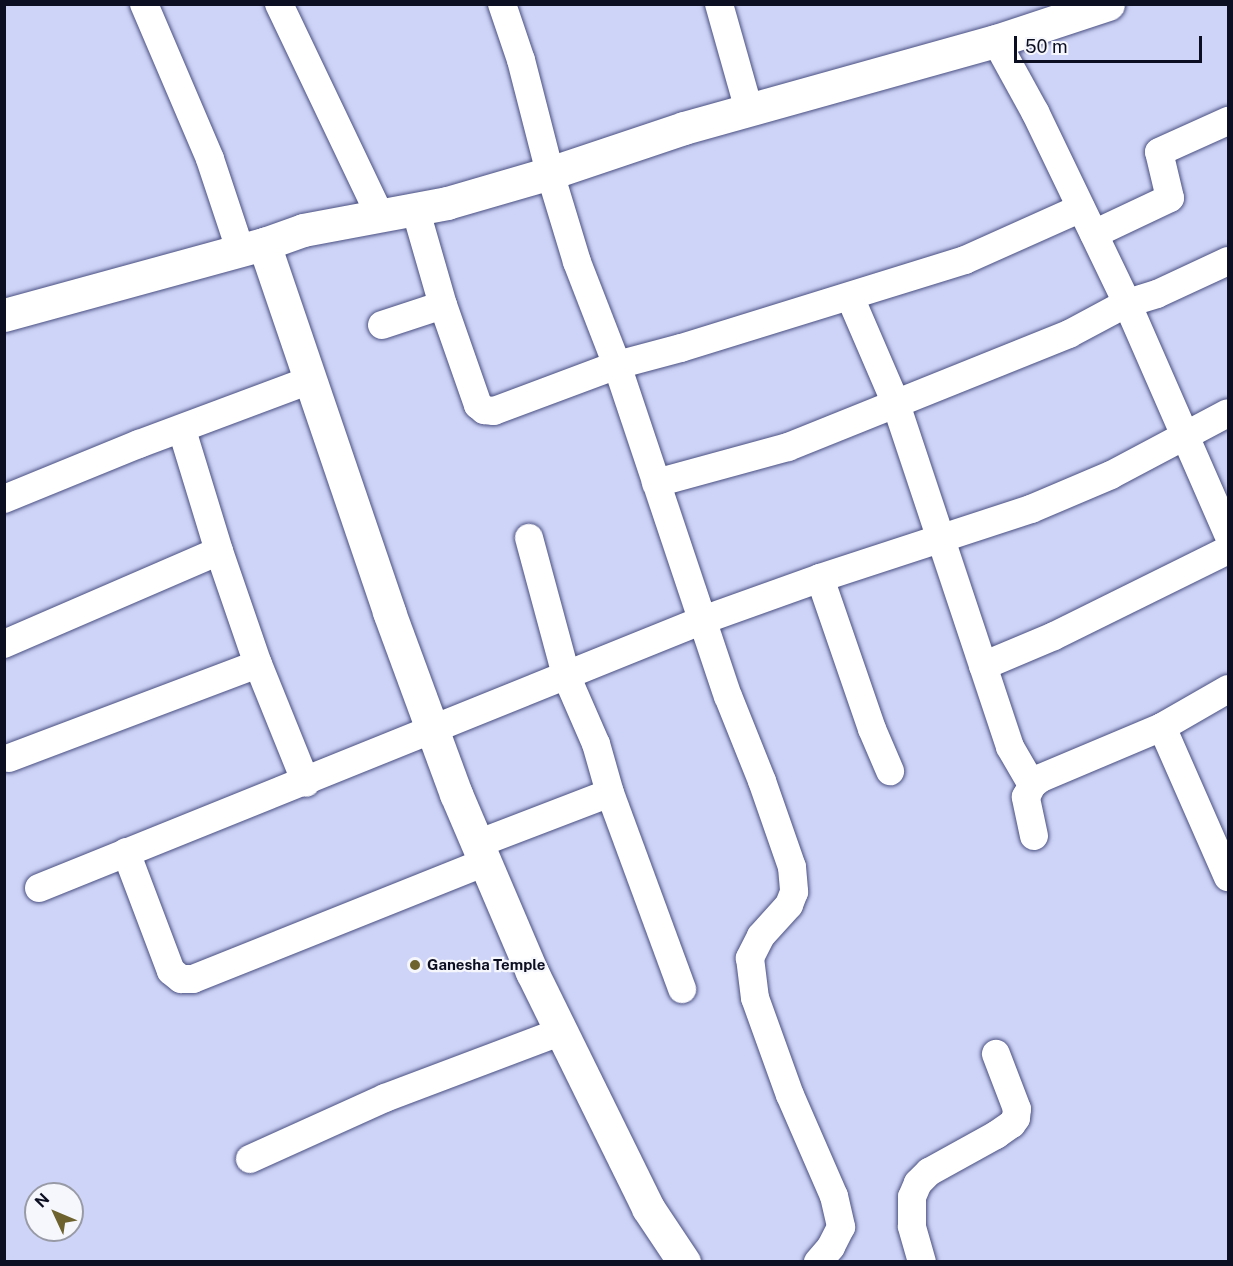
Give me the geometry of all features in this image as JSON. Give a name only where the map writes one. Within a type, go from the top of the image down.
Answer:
[{"type":"street","points":[[144,4],[210,159],[310,380],[433,732],[532,972],[648,1208],[684,1262]]},
{"type":"street","points":[[279,4],[379,214]]},
{"type":"street","points":[[502,4],[520,60],[549,173],[577,262],[617,365],[728,696],[762,781],[792,867],[794,892],[789,905],[761,936],[750,958],[755,998],[790,1095],[836,1206],[841,1227],[831,1247],[818,1262]]},
{"type":"street","points":[[719,4],[749,110]]},
{"type":"street","points":[[4,315],[252,248],[303,230],[447,203],[549,173],[616,149],[996,41],[1108,4]]},
{"type":"street","points":[[996,41],[1035,111],[1127,303],[1228,534]]},
{"type":"street","points":[[1094,234],[1170,198],[1159,152],[1228,121]]},
{"type":"street","points":[[415,208],[443,305],[478,405],[484,410],[494,411],[617,365],[850,297],[965,260],[1081,208]]},
{"type":"street","points":[[656,483],[788,447],[1069,334],[1127,303],[1157,294],[1228,261]]},
{"type":"street","points":[[850,297],[896,404],[1010,747],[1032,785]]},
{"type":"street","points":[[382,325],[443,305]]},
{"type":"street","points":[[4,499],[310,380]]},
{"type":"street","points":[[39,888],[306,783],[566,675],[704,621],[820,578],[1031,509],[1111,475],[1228,413]]},
{"type":"street","points":[[182,430],[219,551],[258,664],[306,783]]},
{"type":"street","points":[[529,538],[566,675],[596,744],[610,793],[681,988]]},
{"type":"street","points":[[983,666],[1054,636],[1228,550]]},
{"type":"street","points":[[4,644],[219,551]]},
{"type":"street","points":[[820,578],[872,729],[890,771]]},
{"type":"street","points":[[9,758],[258,664]]},
{"type":"street","points":[[1034,836],[1026,797],[1032,785],[1041,778],[1162,727],[1228,689]]},
{"type":"street","points":[[1162,727],[1228,877]]},
{"type":"street","points":[[126,852],[171,971],[181,979],[193,979],[481,853],[610,793]]},
{"type":"street","points":[[250,1159],[385,1098],[562,1031]]},
{"type":"street","points":[[922,1262],[912,1226],[912,1197],[918,1184],[929,1172],[996,1135],[1012,1124],[1016,1118],[1017,1109],[996,1054]]},
{"type":"place","name":"Ganesha Temple","points":[[415,965]]}]
